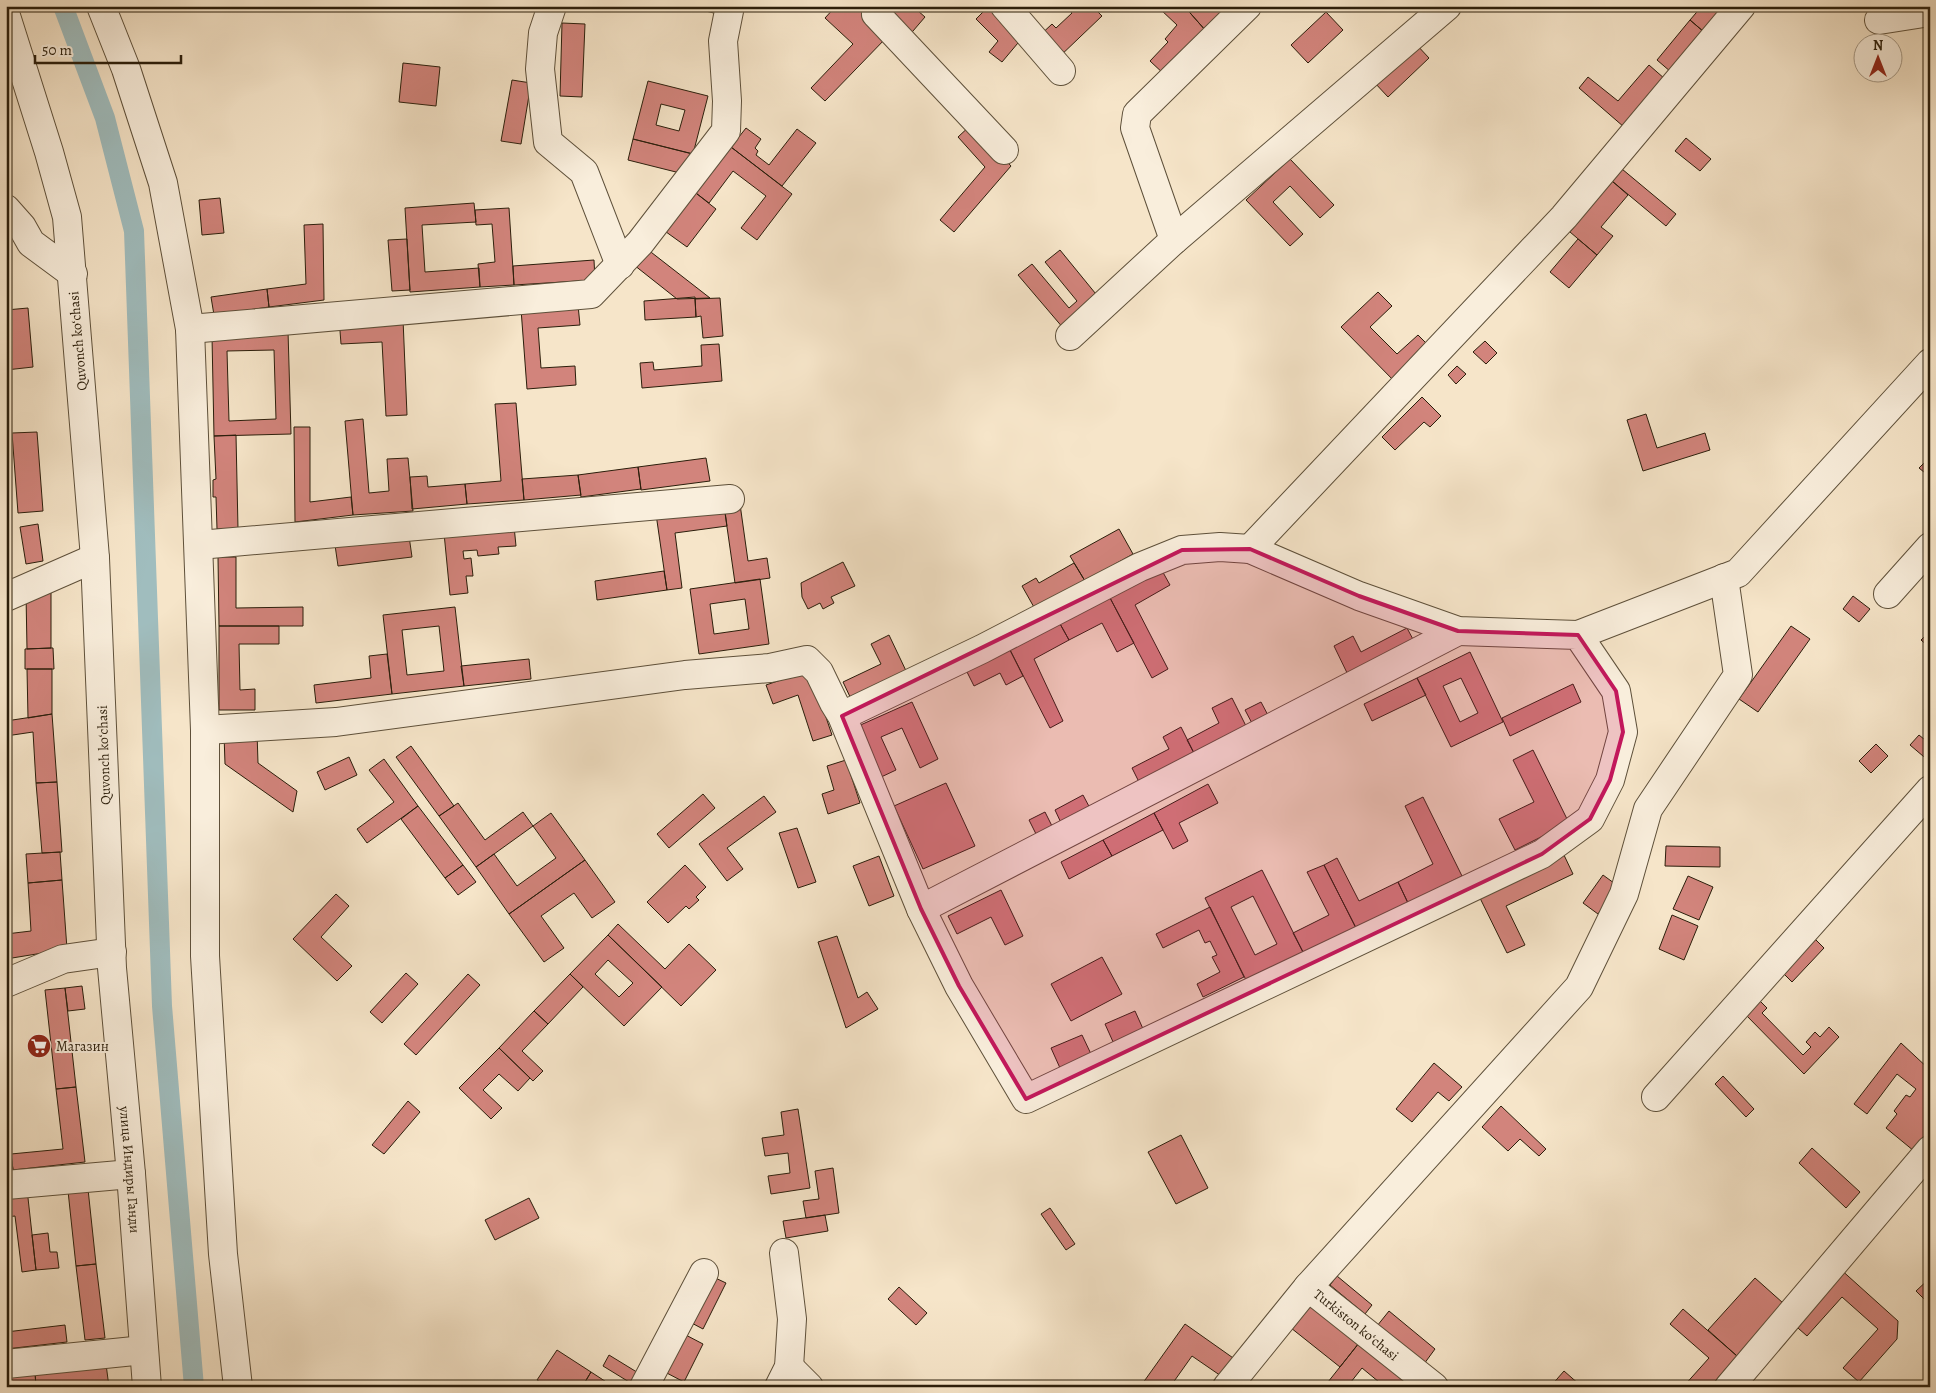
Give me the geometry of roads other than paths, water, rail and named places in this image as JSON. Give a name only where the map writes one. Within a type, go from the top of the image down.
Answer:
[{"type":"street","points":[[101,6],[126,70],[163,183],[190,329],[205,730],[205,956],[223,1254],[238,1387]]},
{"type":"street","points":[[552,6],[543,33],[540,70],[548,142],[584,172],[620,265]]},
{"type":"street","points":[[190,329],[591,294],[640,243],[726,131],[727,101],[723,40],[730,6]]},
{"type":"street","points":[[878,6],[876,14],[1004,150]]},
{"type":"street","points":[[1005,6],[1061,71]]},
{"type":"street","points":[[1174,240],[1134,128],[1137,114],[1247,6]]},
{"type":"street","points":[[1070,336],[1174,240],[1447,6]]},
{"type":"street","points":[[1250,549],[1564,217],[1741,6]]},
{"type":"street","points":[[1879,20],[1930,12]]},
{"type":"street","name":"Quvonch koʻchasi","points":[[6,16],[49,152],[67,217],[95,558],[112,952]]},
{"type":"street","name":"Quvonch koʻchasi","points":[[6,209],[22,227],[31,243],[72,274]]},
{"type":"street","points":[[842,716],[973,653],[1140,567],[1182,550],[1220,547],[1250,549],[1359,596],[1458,631],[1578,635],[1738,573],[1930,362]]},
{"type":"street","points":[[199,545],[730,499]]},
{"type":"street","points":[[1888,594],[1930,547]]},
{"type":"street","points":[[6,596],[95,558]]},
{"type":"street","points":[[1308,1287],[1579,987],[1624,894],[1648,809],[1738,675],[1724,578]]},
{"type":"street","points":[[921,909],[1458,631]]},
{"type":"street","points":[[205,730],[336,722],[686,675],[770,668],[807,660],[819,672],[842,716],[921,909],[959,986],[1026,1099],[1542,854],[1590,818],[1610,780],[1623,732],[1616,691],[1578,635]]},
{"type":"street","points":[[1656,1097],[1930,790]]},
{"type":"street","points":[[6,983],[64,959],[112,952]]},
{"type":"street","name":"улица Индиры Ганди","points":[[112,952],[147,1387]]},
{"type":"street","points":[[1729,1387],[1930,1150]]},
{"type":"street","points":[[6,1185],[131,1174]]},
{"type":"street","points":[[784,1252],[792,1319],[784,1377],[809,1387]]},
{"type":"street","points":[[644,1387],[704,1273]]},
{"type":"street","name":"Turkiston koʻchasi","points":[[1227,1387],[1308,1287],[1434,1387]]},
{"type":"street","points":[[6,1364],[144,1350]]},
{"type":"waterway","points":[[63,6],[105,118],[134,231],[162,1006],[194,1387]]},
{"type":"place","name":"Магазин","points":[[39,1046]]}]
